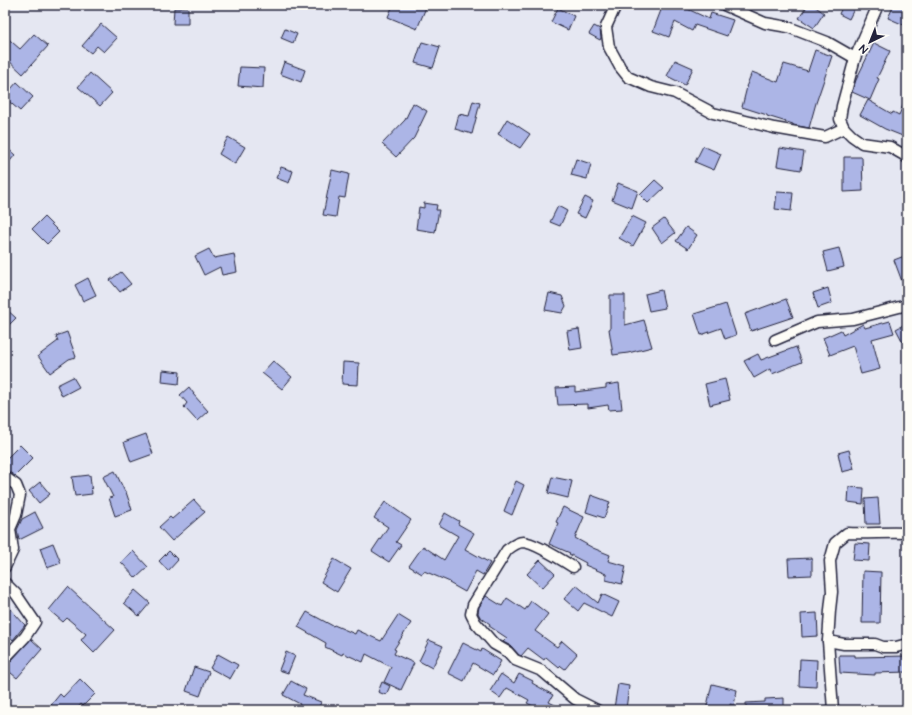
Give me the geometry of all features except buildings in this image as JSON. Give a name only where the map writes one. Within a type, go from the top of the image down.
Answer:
[{"type":"street","points":[[616,5],[606,27],[609,47],[620,67],[628,77],[651,87],[675,93],[713,113],[774,128],[825,137],[844,128]]},
{"type":"street","points":[[724,5],[766,23],[788,28],[827,42],[854,58]]},
{"type":"street","points":[[878,5],[854,58],[840,119],[844,128],[862,143],[890,147],[907,158]]},
{"type":"street","points":[[775,340],[817,322],[853,319],[907,306]]},
{"type":"street","points":[[5,477],[16,485],[20,495],[16,515],[10,529],[13,550],[5,567]]},
{"type":"street","points":[[833,710],[828,641],[832,592],[830,561],[834,543],[847,533],[907,533]]},
{"type":"street","points":[[573,567],[534,545],[522,542],[514,545],[507,550],[473,605],[471,614],[475,622],[494,644],[508,652],[515,660],[542,671],[575,699],[597,710]]},
{"type":"street","points":[[5,583],[16,594],[35,622],[25,637],[5,658]]},
{"type":"street","points":[[828,641],[844,644],[875,644],[883,647],[896,647],[907,644]]}]
